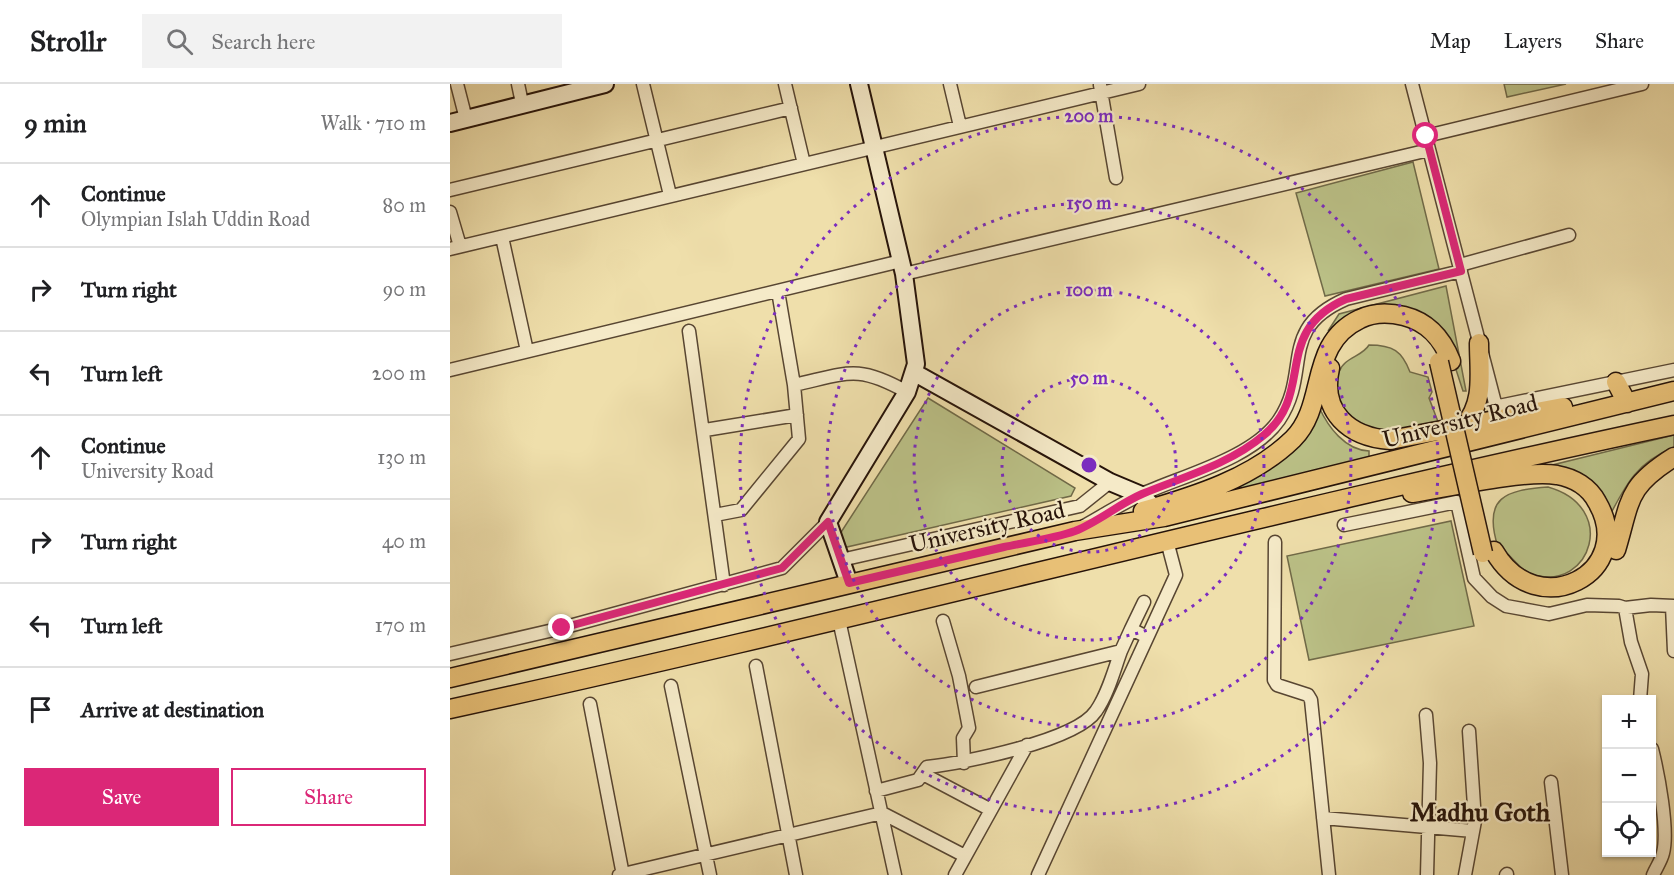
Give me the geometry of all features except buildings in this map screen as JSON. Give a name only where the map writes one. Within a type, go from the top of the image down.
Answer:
[{"type":"main road","points":[[1153,507],[1227,482],[1263,464],[1290,442],[1296,436],[1313,403],[1329,347],[1351,323],[1381,313],[1409,317],[1437,335],[1489,552],[1489,566],[1503,582],[1518,592],[1550,599],[1583,591],[1605,573],[1613,558],[1625,512],[1641,480],[1674,457]]},
{"type":"main road","points":[[1445,361],[1424,339],[1404,325],[1386,323],[1366,327],[1352,332],[1336,350],[1328,379],[1329,395],[1343,422],[1355,433],[1369,439],[1390,440],[1569,406],[1603,409]]},
{"type":"main road","points":[[1464,426],[1474,415],[1479,401],[1479,344]]},
{"type":"main road","points":[[1616,381],[1627,403]]},
{"type":"main road","name":"University Road","points":[[450,678],[1075,531],[1153,507],[1603,409],[1674,391]]},
{"type":"main road","name":"University Road","points":[[450,709],[839,620],[1338,499],[1674,425]]},
{"type":"main road","points":[[1338,499],[1385,498],[1529,476],[1557,475],[1581,483],[1594,496],[1603,512],[1607,542],[1595,567],[1576,582],[1551,588],[1530,584],[1510,573],[1489,552]]},
{"type":"street","points":[[457,84],[458,121],[522,103],[605,84]]},
{"type":"street","points":[[518,84],[522,103]]},
{"type":"street","points":[[643,84],[670,195]]},
{"type":"street","points":[[784,84],[804,164]]},
{"type":"street","points":[[450,654],[724,585],[782,568],[828,522],[907,392],[915,373],[916,353],[902,267],[859,84]]},
{"type":"street","points":[[950,84],[960,126]]},
{"type":"street","points":[[450,212],[455,247],[874,148],[1101,88],[1139,84]]},
{"type":"street","points":[[1412,84],[1495,404],[1500,406],[1674,370]]},
{"type":"street","points":[[1426,136],[1639,84]]},
{"type":"street","points":[[1101,88],[1116,178]]},
{"type":"street","points":[[450,190],[791,108]]},
{"type":"street","points":[[450,370],[778,291],[902,267],[1430,150]]},
{"type":"street","points":[[915,373],[1153,507],[1193,475],[1251,445],[1279,420],[1288,403],[1295,380],[1298,347],[1305,331],[1314,318],[1329,306],[1346,299],[1461,268],[1569,235]]},
{"type":"street","points":[[502,237],[527,351]]},
{"type":"street","points":[[715,515],[741,510],[799,438],[794,385],[778,291]]},
{"type":"street","points":[[689,331],[705,430],[724,585]]},
{"type":"street","points":[[794,385],[856,371],[880,377],[907,392]]},
{"type":"street","points":[[705,430],[797,415]]},
{"type":"street","points":[[841,560],[1080,506],[1110,482]]},
{"type":"street","points":[[1344,525],[1456,502],[1474,578],[1492,597],[1506,606],[1549,614],[1587,605],[1625,608],[1673,606],[1674,651]]},
{"type":"street","points":[[828,522],[849,583]]},
{"type":"street","points":[[1038,875],[1176,575],[1167,541]]},
{"type":"street","points":[[1275,542],[1274,680],[1277,685],[1308,694],[1311,700],[1329,875]]},
{"type":"street","points":[[876,791],[918,780],[927,767],[964,763],[1028,745],[1079,726],[1096,711],[1143,602]]},
{"type":"street","points":[[1625,608],[1631,642],[1642,674],[1640,695]]},
{"type":"street","points":[[839,620],[895,875]]},
{"type":"street","points":[[943,621],[969,728],[963,738],[964,763]]},
{"type":"street","points":[[1131,629],[1147,637]]},
{"type":"street","points":[[976,687],[1121,651]]},
{"type":"street","points":[[756,666],[796,875]]},
{"type":"street","points":[[671,686],[710,875]]},
{"type":"street","points":[[590,705],[622,875],[882,813],[965,856]]},
{"type":"street","points":[[1426,715],[1430,763],[1427,875]]},
{"type":"street","points":[[1465,875],[1475,821],[1469,731]]},
{"type":"street","points":[[955,875],[1028,745]]},
{"type":"street","points":[[1653,875],[1663,852],[1664,831],[1656,765]]},
{"type":"street","points":[[922,774],[991,810]]},
{"type":"street","points":[[1551,782],[1562,875]]},
{"type":"street","points":[[1323,818],[1473,831]]},
{"type":"green space","points":[[1504,84],[1566,84],[1507,97]]},
{"type":"green space","points":[[1413,162],[1439,269],[1325,296],[1296,193]]},
{"type":"green space","points":[[1446,286],[1466,391],[1463,391],[1446,339],[1368,309],[1339,321],[1328,331],[1339,314]]},
{"type":"green space","points":[[1369,345],[1390,348],[1400,354],[1410,372],[1428,377],[1432,392],[1429,398],[1440,427],[1408,433],[1385,433],[1360,425],[1342,409],[1337,398],[1336,386],[1341,367]]},
{"type":"green space","points":[[928,398],[1075,488],[1071,496],[838,549],[836,540]]},
{"type":"green space","points":[[1319,407],[1338,436],[1352,447],[1369,451],[1369,459],[1219,497],[1221,491],[1255,478],[1268,470],[1290,449]]},
{"type":"green space","points":[[1674,435],[1674,447],[1651,460],[1634,475],[1609,517],[1591,491],[1532,470]]},
{"type":"green space","points":[[1548,487],[1570,497],[1584,511],[1590,528],[1589,545],[1582,559],[1570,571],[1554,577],[1528,573],[1498,547],[1493,517],[1501,499],[1510,494]]},
{"type":"green space","points":[[1451,521],[1474,626],[1309,660],[1287,556]]},
{"type":"district","name":"Madhu Goth","points":[[1480,812]]},
{"type":"route","points":[[562,628],[782,568],[828,522],[849,583],[1075,531],[1141,495],[1193,475],[1251,445],[1279,420],[1288,403],[1295,380],[1298,347],[1314,318],[1329,306],[1346,299],[1461,271],[1426,136]]}]
